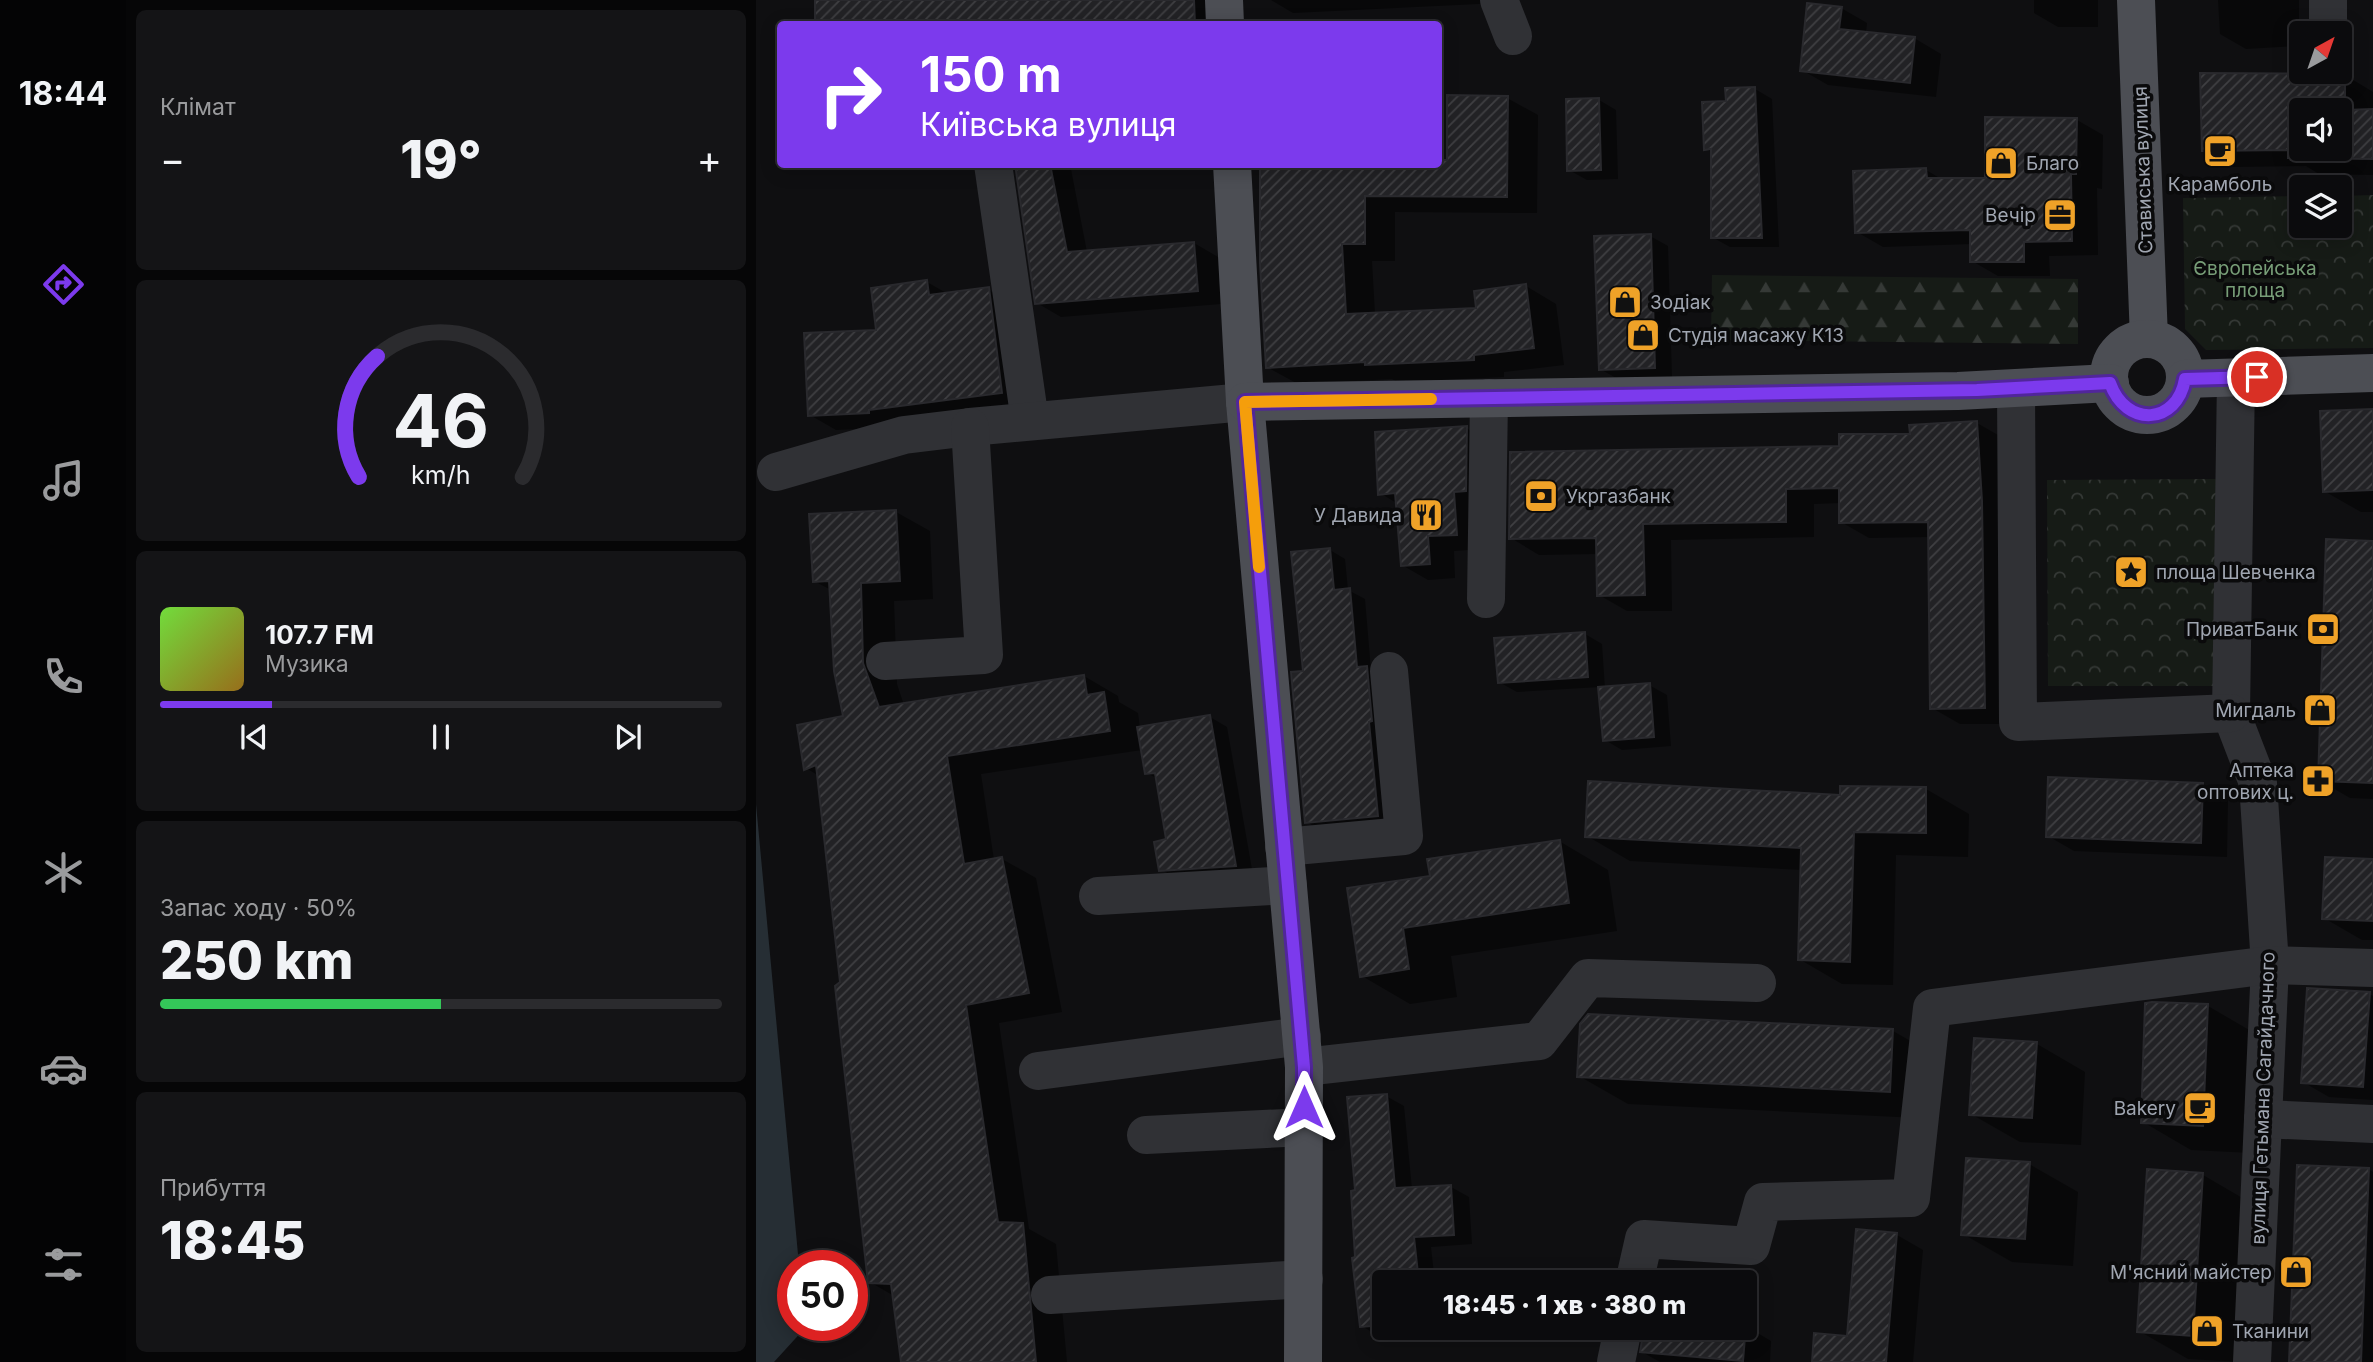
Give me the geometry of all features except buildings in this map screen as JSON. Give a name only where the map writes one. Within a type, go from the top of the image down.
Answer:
[{"type":"main road","points":[[1224,0],[1225,21]]},
{"type":"main road","name":"Стависька вулиця","points":[[2136,0],[2149,340]]},
{"type":"main road","points":[[1232,168],[1245,402],[1303,1051],[1303,1362]]},
{"type":"main road","points":[[2149,340],[2168,346],[2178,355],[2185,379],[2177,401],[2162,413],[2141,415],[2120,404],[2110,383],[2110,372],[2113,360],[2121,349],[2134,342],[2149,340]]},
{"type":"main road","points":[[2185,379],[2373,373]]},
{"type":"main road","points":[[1245,402],[2016,389],[2110,383]]},
{"type":"street","points":[[1499,0],[1513,36]]},
{"type":"street","points":[[2328,0],[2328,21]]},
{"type":"street","points":[[994,168],[1030,421]]},
{"type":"street","name":"вулиця Гетьмана Сагайдачного","points":[[2236,377],[2231,713],[2258,783],[2270,965],[2252,1362]]},
{"type":"street","points":[[2016,389],[2018,722],[2231,713]]},
{"type":"street","points":[[1486,599],[1489,398]]},
{"type":"street","points":[[776,472],[904,435],[1245,402]]},
{"type":"street","points":[[885,661],[984,655],[970,427]]},
{"type":"street","points":[[1284,847],[1404,836],[1389,671]]},
{"type":"street","points":[[1097,896],[1288,885]]},
{"type":"street","points":[[1637,1270],[1644,1239],[1751,1246],[1763,1202],[1911,1198],[1932,1007],[2270,965],[2373,968]]},
{"type":"street","points":[[1038,1071],[1303,1051],[1539,1041],[1588,978],[1757,983]]},
{"type":"street","points":[[2263,1119],[2373,1124]]},
{"type":"street","points":[[1146,1135],[1304,1127]]},
{"type":"street","points":[[1050,1295],[1304,1279]]},
{"type":"street","points":[[1616,1362],[1621,1340]]},
{"type":"green space","name":"Європейська площа","points":[[2373,195],[2373,348],[2206,350],[2185,329],[2183,198],[2289,196],[2289,238],[2352,238],[2352,196]]},
{"type":"green space","points":[[1712,275],[2078,279],[2078,344],[1711,340]]},
{"type":"green space","name":"площа Шевченка","points":[[2216,479],[2217,686],[2048,686],[2047,480]]},
{"type":"shaded area","points":[[756,804],[798,1250],[777,1250],[777,1341],[793,1341],[774,1362],[756,1362]]},
{"type":"slow traffic","points":[[1259,567],[1245,402],[1431,399]]},
{"type":"place","name":"Карамболь","points":[[2220,151]]},
{"type":"place","name":"Благо","points":[[2001,163]]},
{"type":"place","name":"Вечір","points":[[2060,215]]},
{"type":"place","name":"Зодіак","points":[[1625,302]]},
{"type":"place","name":"Студія масажу К13","points":[[1643,335]]},
{"type":"place","name":"Укргазбанк","points":[[1541,496]]},
{"type":"place","name":"У Давида","points":[[1426,515]]},
{"type":"place","name":"площа Шевченка","points":[[2131,572]]},
{"type":"place","name":"ПриватБанк","points":[[2323,629]]},
{"type":"place","name":"Мигдаль","points":[[2320,710]]},
{"type":"place","name":"Аптека оптових ц.","points":[[2318,781]]},
{"type":"place","name":"Bakery","points":[[2200,1108]]},
{"type":"place","name":"М'ясний майстер","points":[[2296,1272]]},
{"type":"place","name":"Тканини","points":[[2207,1331]]},
{"type":"route","points":[[1304,1107],[1304,1067],[1245,402],[1977,390],[2110,383],[2120,404],[2131,412],[2154,415],[2162,413],[2177,401],[2185,379],[2257,377]]}]
